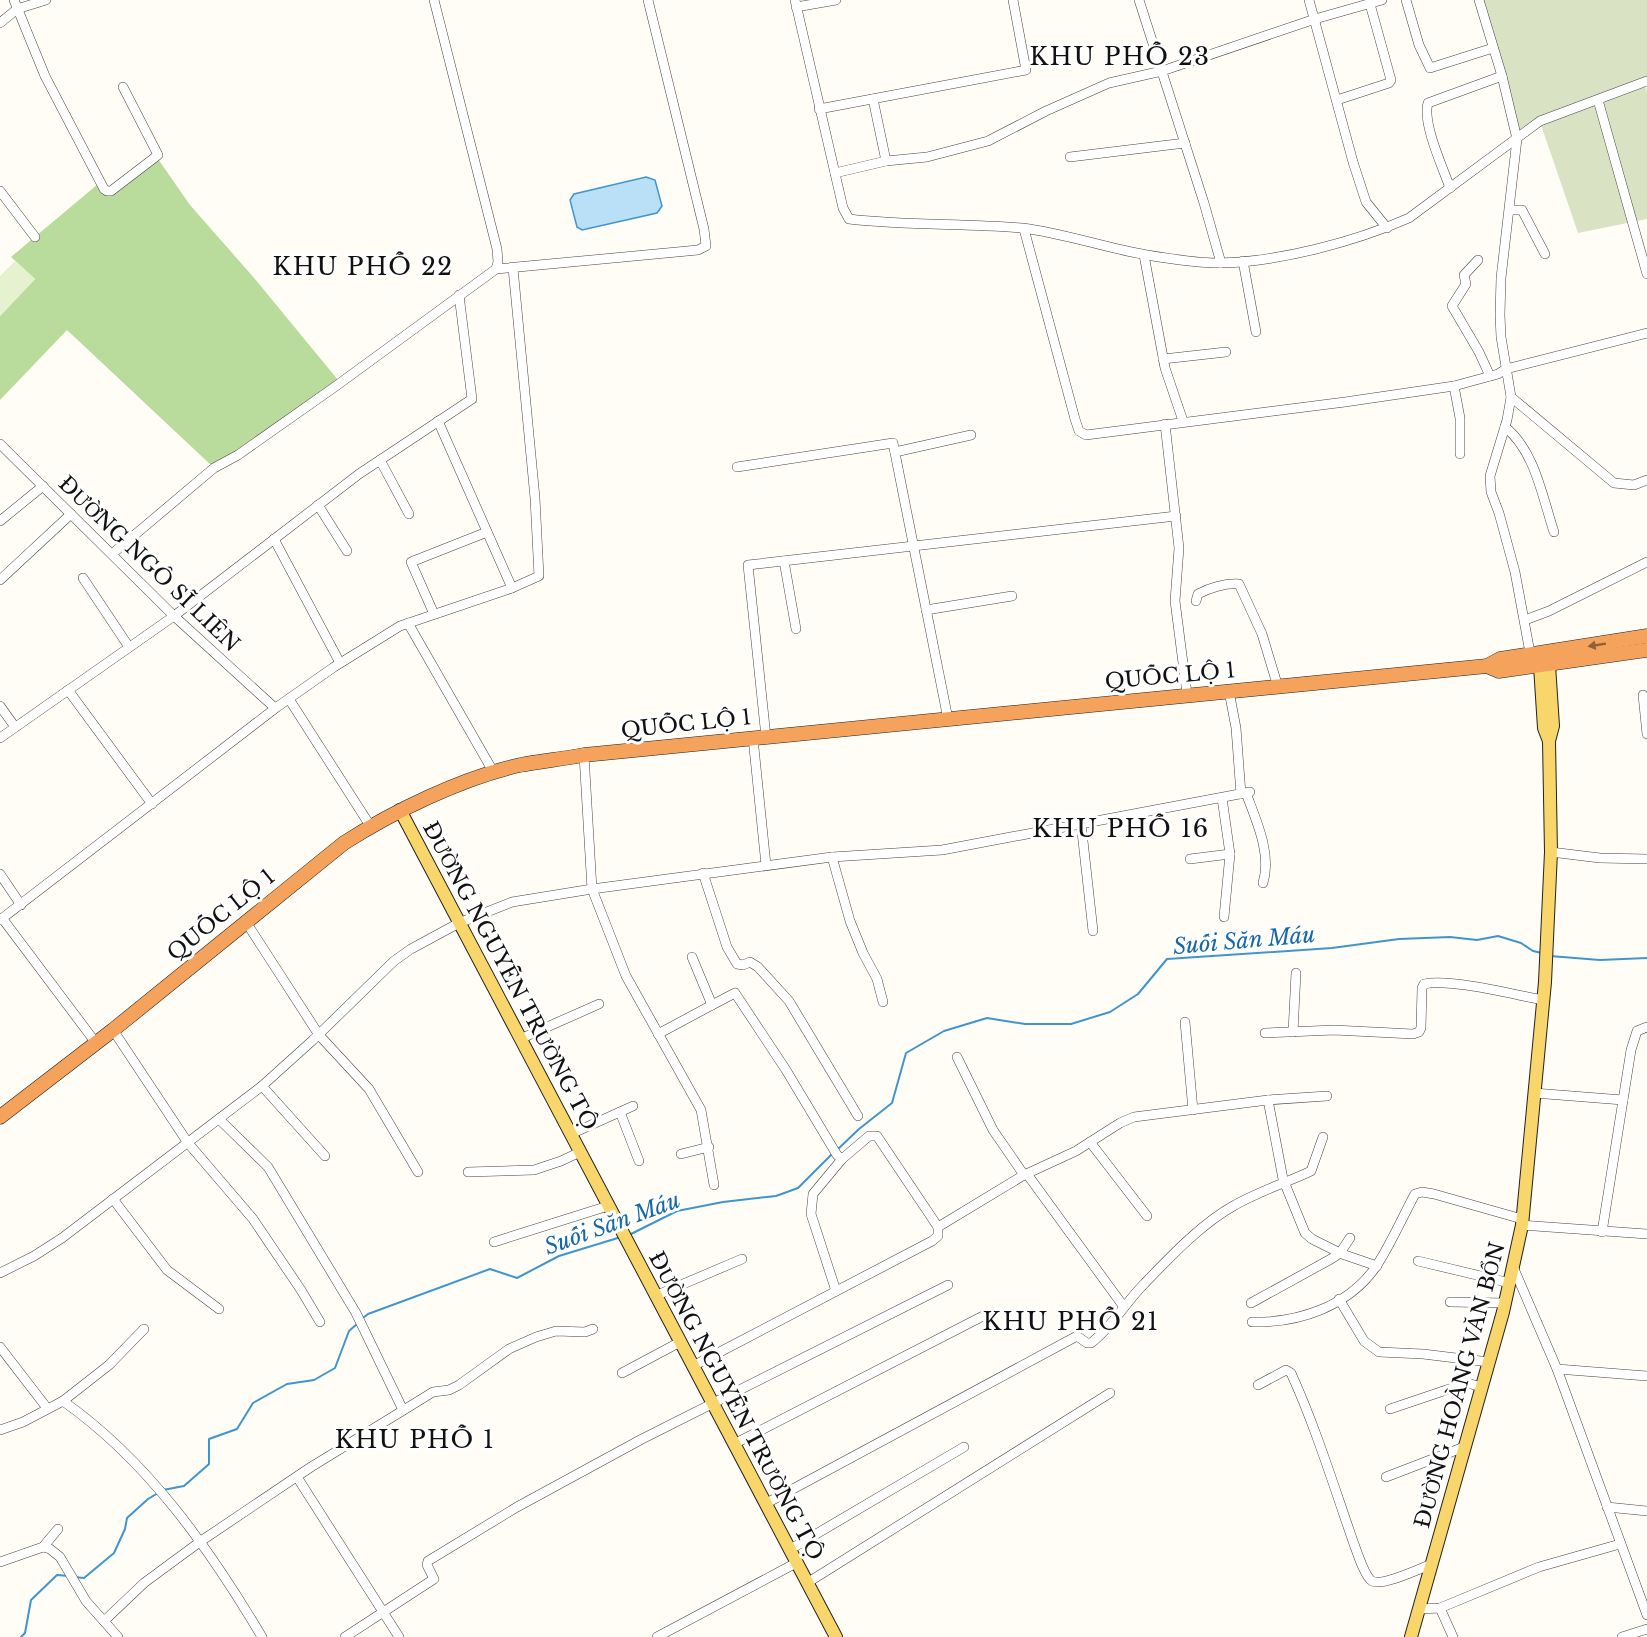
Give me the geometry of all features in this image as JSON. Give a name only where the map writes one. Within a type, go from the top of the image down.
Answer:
[{"type":"highway","name":"QUỐC LỘ 1","points":[[1540,660],[1647,636]]},
{"type":"highway","name":"QUỐC LỘ 1","points":[[0,1117],[113,1030],[344,843],[400,810],[519,765],[584,755],[1487,666],[1500,659],[1540,660],[1647,651]]},
{"type":"main road","name":"ĐƯỜNG HOÀNG VĂN BỔN","points":[[1411,1637],[1505,1303],[1514,1269],[1522,1222],[1544,1000],[1551,852],[1549,741],[1553,726],[1540,660]]},
{"type":"main road","name":"ĐƯỜNG NGUYỄN TRƯỜNG TỘ","points":[[400,810],[836,1637]]},
{"type":"street","points":[[0,23],[16,4],[46,0]]},
{"type":"street","points":[[434,0],[497,249],[496,269]]},
{"type":"street","points":[[112,554],[214,468],[238,455],[336,386],[496,269],[698,250],[706,246],[704,229],[648,0]]},
{"type":"street","points":[[836,0],[796,4],[843,208],[849,219],[1024,229],[1144,255],[1190,262],[1221,263],[1262,259],[1354,239],[1387,228],[1409,218],[1540,121],[1647,81]]},
{"type":"street","points":[[819,109],[1026,70],[1013,0]]},
{"type":"street","points":[[1139,0],[1221,263]]},
{"type":"street","points":[[1309,0],[1366,202],[1387,228]]},
{"type":"street","points":[[835,173],[886,161],[927,157],[988,141],[1046,111],[1109,83],[1162,71],[1315,19],[1382,0]]},
{"type":"street","points":[[1406,0],[1419,45],[1430,68],[1493,48]]},
{"type":"street","points":[[1479,0],[1502,76],[1517,139],[1501,278],[1500,315],[1511,397],[1505,427],[1490,476],[1491,492],[1515,572],[1525,620],[1540,660]]},
{"type":"street","points":[[16,4],[45,76],[107,191],[111,191],[157,154],[123,87]]},
{"type":"street","points":[[1336,100],[1389,83],[1391,80],[1370,4]]},
{"type":"street","points":[[1450,188],[1426,113],[1428,103],[1502,76]]},
{"type":"street","points":[[873,99],[886,161]]},
{"type":"street","points":[[1598,100],[1631,224],[1647,274]]},
{"type":"street","points":[[1070,157],[1185,143]]},
{"type":"street","points":[[0,191],[35,237]]},
{"type":"street","points":[[1510,210],[1519,209],[1526,215],[1545,254]]},
{"type":"street","points":[[1024,229],[1079,431],[1086,435],[1454,386],[1506,369],[1647,333]]},
{"type":"street","points":[[1144,255],[1163,359],[1183,421]]},
{"type":"street","points":[[1478,260],[1464,274],[1466,285],[1452,306],[1490,376]]},
{"type":"street","points":[[1243,261],[1256,332]]},
{"type":"street","points":[[96,1043],[1,919],[275,708],[340,663],[400,626],[512,588],[539,576],[532,463],[513,268]]},
{"type":"street","points":[[0,738],[174,616],[380,460],[472,399],[459,295]]},
{"type":"street","points":[[1163,359],[1226,352]]},
{"type":"street","points":[[1454,386],[1460,418],[1460,454]]},
{"type":"street","points":[[1511,397],[1614,483],[1634,485],[1647,480]]},
{"type":"street","points":[[438,421],[512,588]]},
{"type":"street","points":[[1165,424],[1179,548],[1175,601],[1187,694]]},
{"type":"street","points":[[1505,427],[1517,436],[1525,449],[1554,532]]},
{"type":"street","points":[[895,453],[971,435]]},
{"type":"street","points":[[737,467],[892,442],[948,719]]},
{"type":"street","name":"ĐƯỜNG NGÔ SĨ LIÊN","points":[[0,444],[174,616],[275,708]]},
{"type":"street","points":[[380,460],[409,513]]},
{"type":"street","points":[[0,521],[43,486]]},
{"type":"street","points":[[318,505],[346,551]]},
{"type":"street","points":[[0,580],[71,514]]},
{"type":"street","points":[[766,865],[748,565],[1176,516]]},
{"type":"street","points":[[435,614],[411,562],[487,532]]},
{"type":"street","points":[[274,539],[340,663]]},
{"type":"street","points":[[784,561],[796,629]]},
{"type":"street","points":[[1525,620],[1549,611],[1647,562]]},
{"type":"street","points":[[83,578],[129,647]]},
{"type":"street","points":[[1196,601],[1198,594],[1207,590],[1227,584],[1239,584],[1262,634],[1278,687]]},
{"type":"street","points":[[926,610],[1012,596]]},
{"type":"street","points":[[408,623],[494,773]]},
{"type":"street","points":[[68,690],[152,804]]},
{"type":"street","points":[[1229,692],[1246,793],[1266,858],[1263,883]]},
{"type":"street","points":[[1643,695],[1647,734]]},
{"type":"street","points":[[288,699],[371,827]]},
{"type":"street","points":[[0,706],[15,728]]},
{"type":"street","points":[[584,755],[592,889],[626,976],[701,1110],[714,1185]]},
{"type":"street","points":[[0,1273],[34,1256],[262,1086],[319,1035],[394,961],[459,923],[512,902],[703,873],[832,857],[942,850],[1246,793]]},
{"type":"street","points":[[1222,798],[1230,854],[1224,917]]},
{"type":"street","points":[[1081,823],[1093,931]]},
{"type":"street","points":[[1551,852],[1600,858],[1647,859]]},
{"type":"street","points":[[1190,859],[1230,854]]},
{"type":"street","points":[[832,857],[850,921],[877,980],[883,1002]]},
{"type":"street","points":[[703,873],[727,947],[737,964],[750,962],[758,967],[789,1001],[858,1116]]},
{"type":"street","points":[[0,874],[21,905]]},
{"type":"street","points":[[246,922],[319,1035],[369,1089],[418,1172]]},
{"type":"street","points":[[692,957],[712,1005]]},
{"type":"street","points":[[1293,1032],[1296,973]]},
{"type":"street","points":[[1264,1033],[1334,1030],[1413,1034],[1419,1032],[1421,1028],[1422,988],[1424,984],[1429,983],[1458,985],[1544,1000]]},
{"type":"street","points":[[658,1034],[735,993],[786,1070],[837,1154]]},
{"type":"street","points":[[520,1039],[599,1004]]},
{"type":"street","points":[[1185,1022],[1192,1110]]},
{"type":"street","points":[[1602,1232],[1633,1041],[1636,1031],[1647,1028]]},
{"type":"street","points":[[113,1030],[188,1143],[253,1219],[320,1322]]},
{"type":"street","points":[[957,1057],[993,1130],[1124,1307]]},
{"type":"street","points":[[262,1086],[325,1156]]},
{"type":"street","points":[[1534,1093],[1623,1100]]},
{"type":"street","points":[[939,1227],[1025,1174],[1076,1151],[1120,1123],[1134,1117],[1268,1100],[1327,1096]]},
{"type":"street","points":[[1268,1100],[1284,1182],[1305,1233],[1340,1253],[1377,1266]]},
{"type":"street","points":[[571,1134],[633,1106]]},
{"type":"street","points":[[620,1112],[639,1161]]},
{"type":"street","points":[[219,1119],[268,1167],[364,1327],[403,1410]]},
{"type":"street","points":[[693,1366],[932,1241],[938,1236],[939,1227],[877,1136],[868,1136],[837,1154],[813,1194],[811,1214],[836,1291]]},
{"type":"street","points":[[765,1504],[1077,1336],[1087,1342],[1092,1342],[1141,1286],[1181,1247],[1209,1224],[1233,1206],[1311,1171],[1323,1137]]},
{"type":"street","points":[[1090,1142],[1148,1216]]},
{"type":"street","points":[[681,1154],[709,1147]]},
{"type":"street","points":[[468,1172],[534,1170],[580,1152]]},
{"type":"street","points":[[1251,1322],[1288,1321],[1316,1313],[1352,1292],[1377,1266],[1415,1194],[1422,1192],[1522,1222],[1602,1232],[1647,1234]]},
{"type":"street","points":[[113,1199],[167,1270],[219,1309]]},
{"type":"street","points":[[494,1242],[608,1206]]},
{"type":"street","points":[[1251,1303],[1340,1253],[1350,1238]]},
{"type":"street","points":[[655,1296],[742,1259]]},
{"type":"street","points":[[1418,1261],[1510,1283]]},
{"type":"street","points":[[1514,1269],[1557,1369],[1647,1615]]},
{"type":"street","points":[[345,1637],[434,1579],[428,1561],[517,1507],[712,1403],[948,1285]]},
{"type":"street","points":[[1339,1299],[1364,1341],[1378,1352],[1423,1354],[1489,1362]]},
{"type":"street","points":[[1450,1302],[1505,1303]]},
{"type":"street","points":[[734,1444],[985,1314]]},
{"type":"street","points":[[0,1430],[23,1422],[63,1401],[109,1365],[144,1329]]},
{"type":"street","points":[[104,1637],[107,1624],[144,1583],[201,1541],[403,1410],[433,1392],[449,1390],[459,1385],[491,1360],[523,1342],[556,1331],[585,1332],[593,1329]]},
{"type":"street","points":[[622,1373],[680,1342]]},
{"type":"street","points":[[0,1347],[47,1408]]},
{"type":"street","points":[[1557,1369],[1647,1376]]},
{"type":"street","points":[[1258,1385],[1285,1370],[1291,1373],[1322,1451],[1356,1550],[1369,1579],[1376,1582],[1386,1581],[1432,1564]]},
{"type":"street","points":[[1390,1409],[1467,1383],[1482,1387]]},
{"type":"street","points":[[807,1583],[1110,1393]]},
{"type":"street","points":[[63,1401],[120,1447],[164,1497],[201,1541],[262,1637]]},
{"type":"street","points":[[789,1550],[964,1447]]},
{"type":"street","points":[[1386,1477],[1464,1447]]},
{"type":"street","points":[[297,1477],[399,1637]]},
{"type":"street","points":[[1607,1507],[1647,1511]]},
{"type":"street","points":[[0,1562],[43,1546],[58,1529]]},
{"type":"street","points":[[1420,1609],[1440,1608],[1539,1567],[1620,1544]]},
{"type":"street","points":[[43,1546],[60,1557],[86,1601],[118,1637]]},
{"type":"street","points":[[657,1637],[796,1563]]},
{"type":"street","points":[[1440,1608],[1453,1637]]},
{"type":"street","points":[[1622,1637],[1647,1629]]},
{"type":"green space","points":[[1482,0],[1647,0],[1647,78],[1643,80],[1647,92],[1647,219],[1578,233],[1539,119],[1519,133]]},
{"type":"green space","points":[[158,159],[190,205],[255,279],[338,380],[236,452],[212,466],[67,330],[0,400],[0,316],[35,279],[11,257],[98,184],[106,194]]},
{"type":"green space","points":[[15,261],[35,279],[0,316],[0,276]]},
{"type":"water","points":[[646,177],[655,180],[662,206],[657,213],[582,230],[577,227],[570,200],[574,194]]},
{"type":"waterway","name":"Suối Săn Máu","points":[[837,1150],[892,1103],[906,1053],[944,1031],[987,1018],[1025,1024],[1071,1024],[1110,1012],[1138,994],[1167,959],[1332,948],[1399,939],[1450,937],[1477,940],[1498,936],[1542,953]]},
{"type":"waterway","name":"Suối Săn Máu","points":[[1550,956],[1600,960],[1647,958]]},
{"type":"waterway","name":"Suối Săn Máu","points":[[629,1235],[677,1211],[723,1202],[776,1196],[798,1188],[832,1154]]},
{"type":"waterway","name":"Suối Săn Máu","points":[[363,1318],[368,1314],[490,1269],[517,1278],[559,1256],[621,1237]]},
{"type":"waterway","name":"Suối Săn Máu","points":[[163,1490],[184,1486],[209,1464],[209,1439],[237,1429],[253,1403],[287,1384],[314,1380],[335,1368],[349,1331],[357,1324]]},
{"type":"waterway","name":"Suối Săn Máu","points":[[74,1577],[84,1578],[114,1553],[125,1529],[127,1518],[158,1493]]},
{"type":"waterway","name":"Suối Săn Máu","points":[[21,1637],[25,1633],[31,1600],[57,1575],[69,1576]]},
{"type":"district","name":"KHU PHỐ 23","points":[[1120,57]]},
{"type":"district","name":"KHU PHỐ 22","points":[[363,267]]},
{"type":"district","name":"KHU PHỐ 16","points":[[1121,829]]},
{"type":"district","name":"KHU PHỐ 21","points":[[1071,1322]]},
{"type":"district","name":"KHU PHỐ 1","points":[[415,1440]]}]
